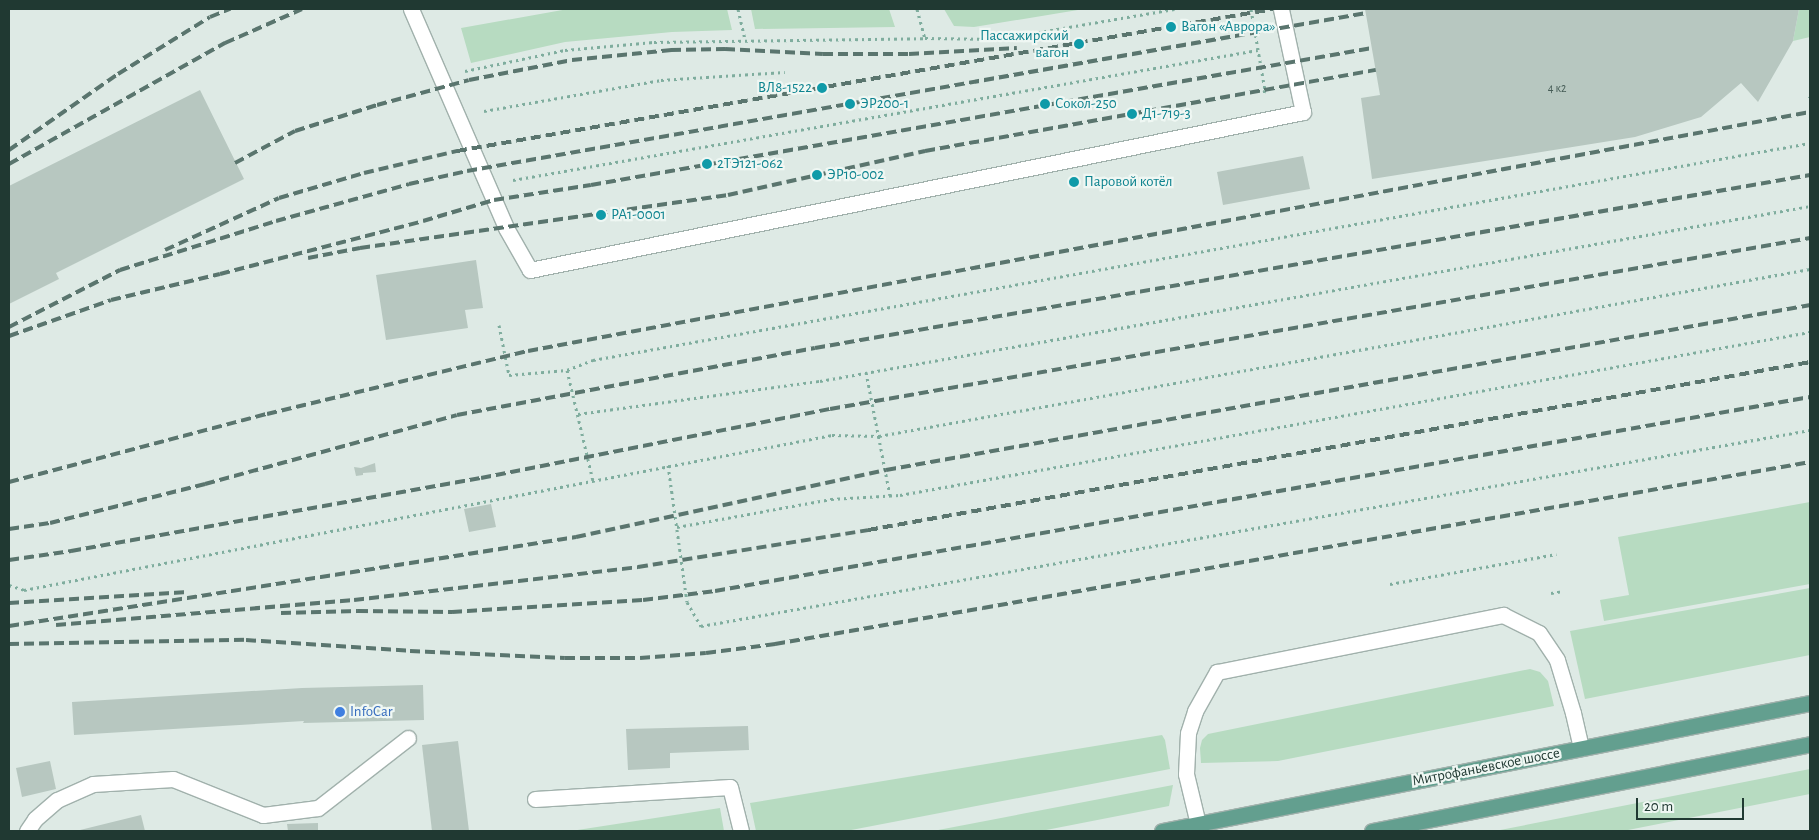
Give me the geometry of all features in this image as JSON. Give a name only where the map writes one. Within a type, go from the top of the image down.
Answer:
[{"type":"main road","name":"Митрофаньевское шоссе","points":[[1162,831],[1810,703]]},
{"type":"main road","points":[[1372,831],[1810,744]]},
{"type":"lane","points":[[411,9],[506,228],[530,270],[1303,112],[1281,9]]},
{"type":"lane","points":[[1198,824],[1186,774],[1188,733],[1195,711],[1217,672],[1503,615],[1539,633],[1557,660],[1581,748]]},
{"type":"lane","points":[[27,831],[35,818],[58,800],[93,784],[173,779],[263,815],[318,808],[408,738]]},
{"type":"lane","points":[[535,799],[730,787],[741,831]]},
{"type":"path","points":[[738,9],[745,39]]},
{"type":"path","points":[[917,9],[925,38]]},
{"type":"path","points":[[460,72],[565,50],[654,42],[745,39],[999,39],[1174,9]]},
{"type":"path","points":[[1251,9],[1265,90],[1260,100]]},
{"type":"path","points":[[514,188],[510,180],[1258,50]]},
{"type":"path","points":[[478,112],[661,80],[785,72]]},
{"type":"path","points":[[499,326],[509,375],[567,370],[593,360],[613,356],[1810,143]]},
{"type":"path","points":[[578,414],[820,381],[1810,206]]},
{"type":"path","points":[[9,579],[9,585],[24,590],[832,435],[879,436],[1810,269]]},
{"type":"path","points":[[677,527],[831,499],[890,496],[1810,332]]},
{"type":"path","points":[[567,370],[593,480]]},
{"type":"path","points":[[866,372],[890,496]]},
{"type":"path","points":[[668,465],[687,602],[701,626],[1810,430]]},
{"type":"path","points":[[1390,584],[1556,554]]},
{"type":"path","points":[[1551,594],[1563,591]]},
{"type":"green space","points":[[568,9],[727,9],[732,30],[672,32],[565,42],[471,63],[461,28]]},
{"type":"green space","points":[[751,9],[889,9],[895,27],[755,29]]},
{"type":"green space","points":[[944,9],[1084,9],[974,27],[954,26]]},
{"type":"green space","points":[[1799,9],[1810,9],[1810,37],[1793,41]]},
{"type":"green space","points":[[1810,502],[1810,584],[1604,621],[1600,600],[1629,595],[1618,537]]},
{"type":"green space","points":[[1810,588],[1810,655],[1585,699],[1570,631]]},
{"type":"green space","points":[[1530,669],[1540,672],[1548,681],[1554,706],[1278,761],[1201,763],[1200,748],[1202,740],[1208,734]]},
{"type":"green space","points":[[1162,735],[1165,740],[1170,769],[846,831],[756,831],[750,803]]},
{"type":"green space","points":[[1810,769],[1810,794],[1623,831],[1495,831]]},
{"type":"green space","points":[[1173,785],[1169,806],[1041,831],[933,831]]},
{"type":"green space","points":[[720,808],[724,831],[571,831]]},
{"type":"building","points":[[1365,9],[1799,9],[1793,41],[1758,102],[1741,83],[1701,117],[1635,137],[1372,179],[1361,98],[1380,95]]},
{"type":"building","points":[[200,90],[244,179],[56,273],[59,279],[9,304],[9,186]]},
{"type":"building","points":[[1303,156],[1310,189],[1223,205],[1217,172]]},
{"type":"building","points":[[476,260],[483,308],[465,310],[468,328],[386,340],[376,275]]},
{"type":"building","points":[[375,463],[376,472],[363,473],[363,475],[356,476],[354,467],[361,468]]},
{"type":"building","points":[[491,504],[496,527],[469,532],[464,509]]},
{"type":"building","points":[[423,685],[424,720],[303,723],[304,721],[74,735],[72,702],[302,688]]},
{"type":"building","points":[[748,726],[749,750],[670,753],[670,768],[628,770],[626,729]]},
{"type":"building","points":[[458,741],[469,831],[432,831],[422,745]]},
{"type":"building","points":[[50,761],[56,789],[22,797],[16,768]]},
{"type":"building","points":[[141,815],[145,831],[76,831]]},
{"type":"building","points":[[318,823],[318,831],[288,831],[287,824]]},
{"type":"railway","points":[[9,150],[118,74],[210,17],[230,9]]},
{"type":"railway","points":[[9,164],[225,43],[302,9]]},
{"type":"railway","points":[[165,250],[279,198],[364,173],[457,151],[1273,9]]},
{"type":"railway","points":[[9,327],[120,270],[276,221],[409,184],[467,171],[1366,13]]},
{"type":"railway","points":[[235,163],[295,131],[377,105],[469,80],[572,60],[671,50],[725,49],[823,54],[909,54],[1017,48]]},
{"type":"railway","points":[[9,336],[111,300],[220,274],[423,221],[494,200],[591,185],[1372,48]]},
{"type":"railway","points":[[308,258],[360,248],[728,195],[925,151],[1376,70]]},
{"type":"railway","points":[[9,482],[267,414],[528,351],[1810,112]]},
{"type":"railway","points":[[9,529],[50,523],[205,484],[457,415],[815,348],[1810,175]]},
{"type":"railway","points":[[9,560],[71,551],[481,478],[830,409],[1810,238]]},
{"type":"railway","points":[[9,626],[576,537],[886,470],[1810,305]]},
{"type":"railway","points":[[56,625],[354,600],[638,567],[868,530],[1810,362]]},
{"type":"railway","points":[[281,613],[358,611],[452,612],[643,600],[715,591],[1810,397]]},
{"type":"railway","points":[[9,644],[246,640],[410,651],[565,658],[640,658],[706,653],[775,644],[1810,462]]},
{"type":"railway","points":[[9,603],[188,592]]},
{"type":"place","name":"Вагон «Аврора»","points":[[1171,27]]},
{"type":"place","name":"Пассажирский вагон","points":[[1079,44]]},
{"type":"place","name":"ВЛ8-1522","points":[[822,88]]},
{"type":"place","name":"ЭР200-1","points":[[850,104]]},
{"type":"place","name":"Сокол-250","points":[[1045,104]]},
{"type":"place","name":"Д1-719-3","points":[[1132,114]]},
{"type":"place","name":"2ТЭ121-062","points":[[707,164]]},
{"type":"place","name":"ЭР10-002","points":[[817,175]]},
{"type":"place","name":"Паровой котёл","points":[[1074,182]]},
{"type":"place","name":"РА1-0001","points":[[601,215]]},
{"type":"place","name":"InfoCar","points":[[340,712]]}]
